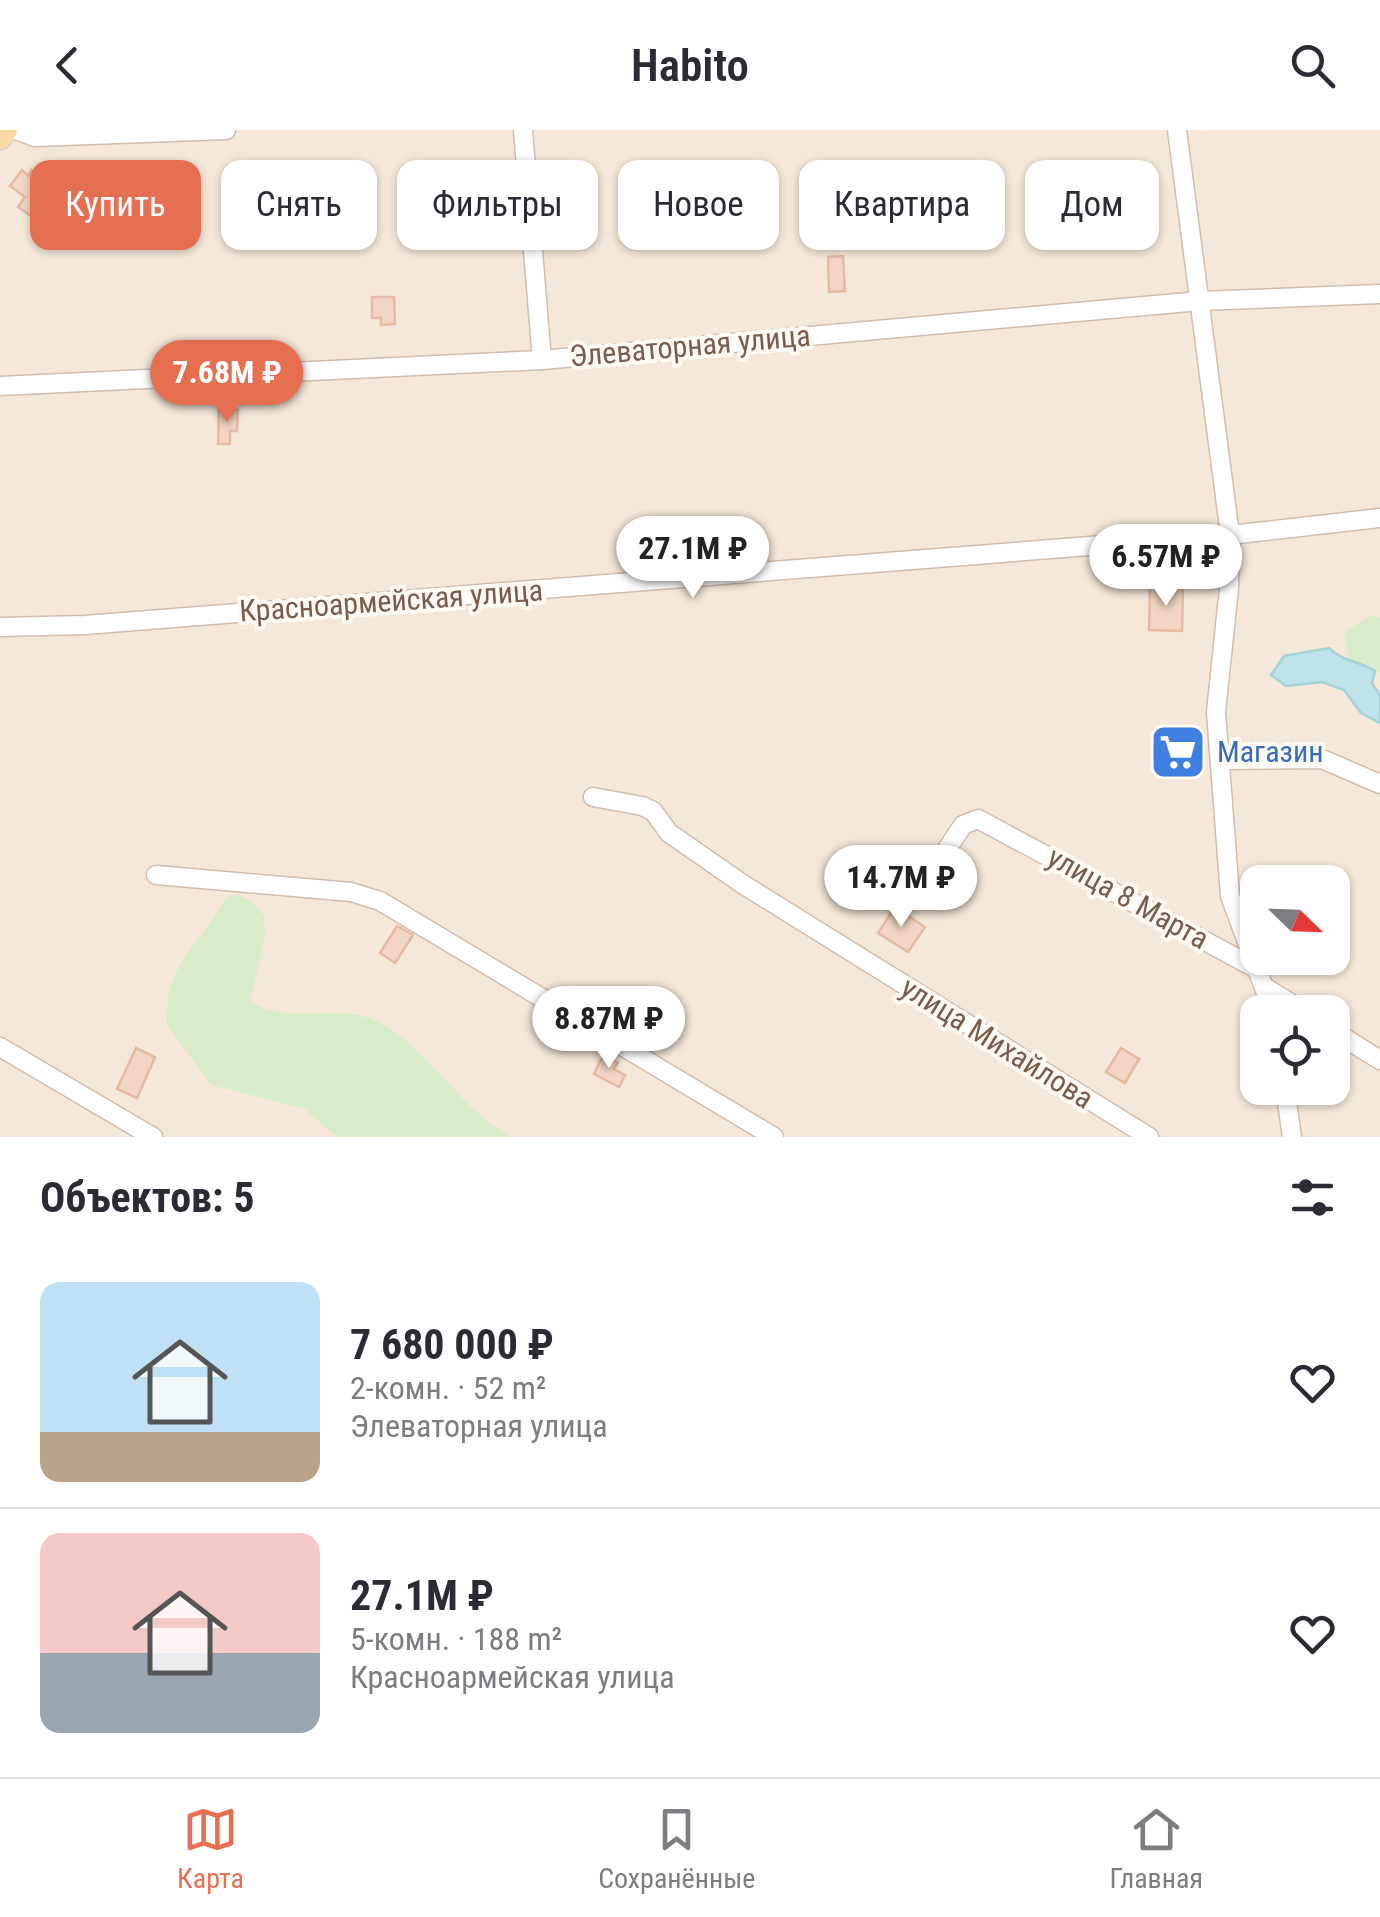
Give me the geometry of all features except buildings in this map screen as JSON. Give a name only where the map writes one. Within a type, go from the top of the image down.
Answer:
[{"type":"main road","points":[[0,138],[6,130]]},
{"type":"street","points":[[16,130],[35,137],[226,130]]},
{"type":"street","points":[[522,130],[542,360]]},
{"type":"street","points":[[1177,130],[1230,536],[1216,712],[1230,896],[1240,923]]},
{"type":"street","name":"Элеваторная улица","points":[[0,386],[542,360],[1200,300],[1380,294]]},
{"type":"street","name":"Красноармейская улица","points":[[0,627],[85,625],[1230,536],[1380,518]]},
{"type":"street","points":[[1220,760],[1322,760],[1380,784]]},
{"type":"street","name":"улица Михайлова","points":[[592,797],[653,811],[669,833],[744,885],[1149,1137]]},
{"type":"street","name":"улица 8 Марта","points":[[918,893],[963,825],[978,819],[1240,960]]},
{"type":"street","points":[[156,875],[352,892],[380,901],[774,1137]]},
{"type":"street","points":[[1260,975],[1268,995]]},
{"type":"street","points":[[1266,988],[1277,995]]},
{"type":"street","points":[[1350,1041],[1380,1060]]},
{"type":"street","points":[[0,1047],[153,1137]]},
{"type":"street","points":[[1287,1105],[1292,1137]]},
{"type":"shaded area","points":[[0,130],[1380,130],[1380,1137],[0,1137]]},
{"type":"green space","points":[[1371,616],[1380,617],[1380,673],[1349,660],[1344,632]]},
{"type":"green space","points":[[238,895],[264,915],[265,935],[250,1002],[280,1012],[346,1013],[378,1022],[414,1048],[477,1111],[512,1137],[337,1137],[305,1109],[211,1085],[167,1025],[168,997],[179,967],[226,897]]},
{"type":"water","points":[[1329,648],[1375,671],[1372,683],[1380,696],[1380,723],[1361,713],[1344,690],[1322,682],[1286,686],[1271,675],[1284,656]]},
{"type":"place","name":"Магазин","points":[[1178,752]]}]
